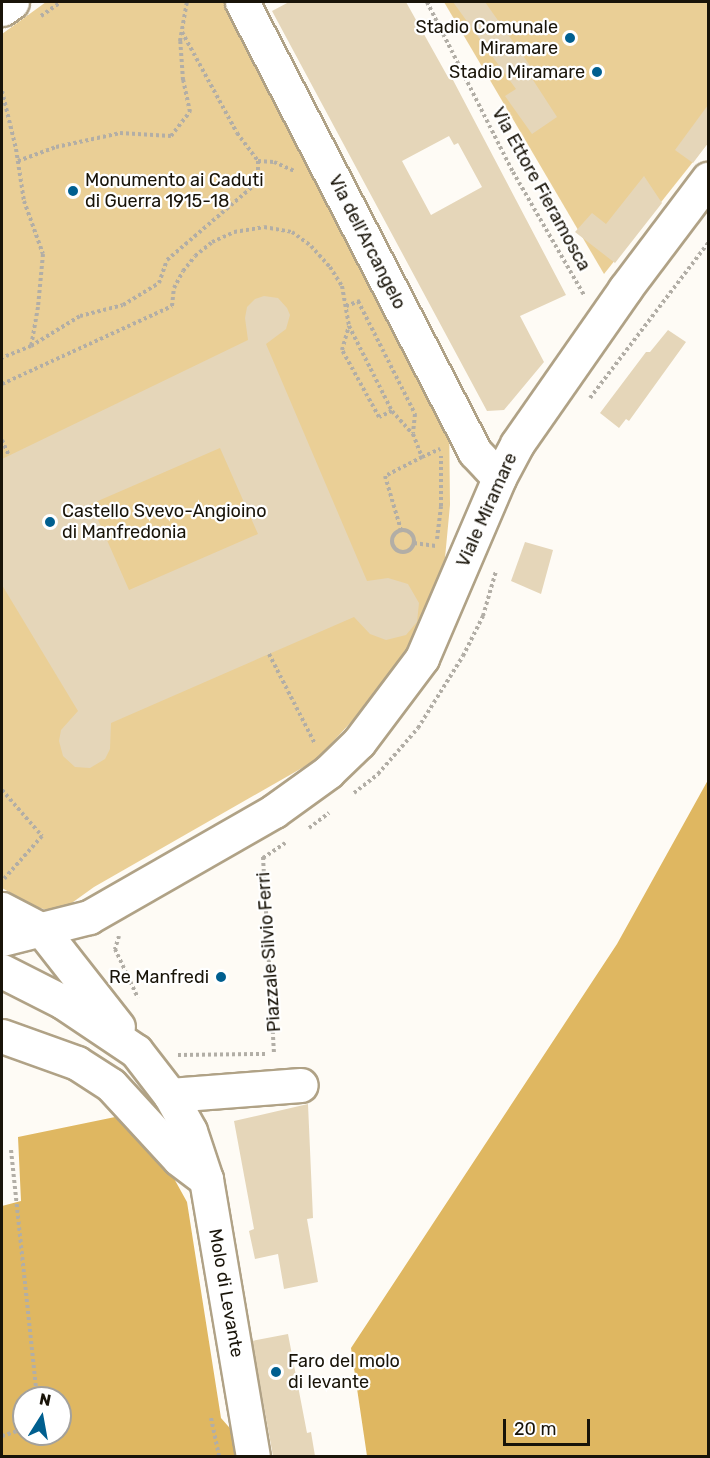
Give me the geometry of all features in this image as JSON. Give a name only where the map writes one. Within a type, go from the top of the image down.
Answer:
[{"type":"street","points":[[2,9],[12,2]]},
{"type":"street","name":"Via dell'Arcangelo","points":[[242,2],[475,453],[499,478]]},
{"type":"street","name":"Viale Miramare","points":[[254,822],[274,811],[328,772],[359,742],[422,658],[499,478],[517,444],[601,324],[708,179]]},
{"type":"street","points":[[2,939],[90,917],[254,822]]},
{"type":"street","points":[[5,887],[42,930],[170,1095],[301,1085]]},
{"type":"street","points":[[2,971],[63,1002],[136,1051]]},
{"type":"street","points":[[2,1036],[77,1063],[111,1084],[179,1159],[207,1179]]},
{"type":"street","name":"Molo di Levante","points":[[170,1095],[190,1131],[207,1179],[253,1456]]},
{"type":"path","points":[[18,161],[56,147],[120,133],[171,136],[190,112],[183,80],[182,32],[187,2]]},
{"type":"path","name":"Via Ettore Fieramosca","points":[[427,2],[513,172],[601,324]]},
{"type":"path","points":[[2,358],[31,346],[80,316],[123,304],[159,283],[166,260],[258,182],[258,161],[237,133],[182,32]]},
{"type":"path","points":[[2,91],[18,161],[24,201],[43,254],[38,307],[31,346]]},
{"type":"path","points":[[258,161],[274,162],[303,174]]},
{"type":"path","points":[[2,384],[172,306],[174,288],[183,271],[212,242],[234,232],[264,227],[292,232],[311,246],[330,267],[342,286],[349,326],[392,411],[413,434],[422,457]]},
{"type":"path","points":[[358,302],[415,414],[413,434]]},
{"type":"path","points":[[349,326],[342,350],[379,417],[392,411]]},
{"type":"path","points":[[2,440],[9,456]]},
{"type":"path","points":[[401,530],[385,476],[441,449]]},
{"type":"path","points":[[401,530],[409,531],[414,543],[406,552],[398,552],[393,547],[393,536],[401,530]]},
{"type":"path","points":[[414,543],[436,546],[435,557]]},
{"type":"path","points":[[269,654],[316,748],[324,740]]},
{"type":"path","points":[[2,790],[42,836],[5,887]]},
{"type":"path","name":"Piazzale Silvio Ferri","points":[[175,1055],[276,1054],[263,858],[254,822]]},
{"type":"path","points":[[123,898],[134,920],[121,933],[115,949],[139,1002]]},
{"type":"path","points":[[11,1150],[36,1386]]},
{"type":"path","points":[[212,1418],[219,1456]]},
{"type":"shaded area","points":[[46,2],[228,2],[449,411],[450,505],[445,558],[436,596],[416,639],[377,694],[316,760],[94,887],[62,910],[50,911],[34,906],[2,888],[2,34]]},
{"type":"shaded area","name":"Stadio Miramare","points":[[444,2],[708,2],[708,143],[604,274]]},
{"type":"shaded area","points":[[708,780],[708,1456],[367,1456],[351,1348],[617,944]]},
{"type":"shaded area","points":[[120,1116],[171,1173],[187,1202],[221,1418],[235,1434],[238,1456],[2,1456],[2,1206],[21,1201],[18,1137]]},
{"type":"building","points":[[289,2],[406,2],[449,79],[453,80],[566,295],[520,316],[544,362],[504,410],[487,411],[272,11]],"holes":[[[449,136],[454,145],[458,143],[482,187],[431,215],[402,161]]]},
{"type":"building","points":[[453,2],[485,2],[538,77],[533,80],[557,117],[532,134],[505,96],[516,89]]},
{"type":"building","points":[[708,105],[708,143],[693,163],[675,150]]},
{"type":"building","points":[[644,176],[662,203],[615,263],[575,232],[592,213],[606,224]]},
{"type":"building","name":"Castello Svevo-Angioino di Manfredonia","points":[[264,296],[278,298],[290,315],[286,329],[266,344],[367,581],[388,578],[408,584],[419,603],[417,622],[406,635],[386,640],[370,634],[354,617],[111,723],[110,749],[105,759],[90,768],[75,767],[63,756],[59,741],[61,730],[78,711],[2,585],[2,459],[248,340],[245,318],[247,307],[255,299]],"holes":[[[220,448],[258,534],[129,590],[91,504]]]},
{"type":"building","points":[[668,330],[686,342],[629,421],[626,419],[619,428],[600,413],[646,352],[650,352]]},
{"type":"building","points":[[525,542],[553,550],[541,594],[511,581]]},
{"type":"building","points":[[308,1104],[313,1218],[307,1219],[318,1282],[284,1289],[278,1254],[255,1259],[249,1231],[254,1229],[234,1121]]},
{"type":"building","points":[[288,1334],[307,1433],[311,1432],[315,1456],[273,1456],[252,1341]]},
{"type":"place","name":"Stadio Comunale Miramare","points":[[570,38]]},
{"type":"place","name":"Stadio Miramare","points":[[597,72]]},
{"type":"place","name":"Monumento ai Caduti di Guerra 1915-18","points":[[73,191]]},
{"type":"place","name":"Castello Svevo-Angioino di Manfredonia","points":[[50,522]]},
{"type":"place","name":"Re Manfredi","points":[[221,977]]},
{"type":"place","name":"Faro del molo di levante","points":[[276,1372]]}]
